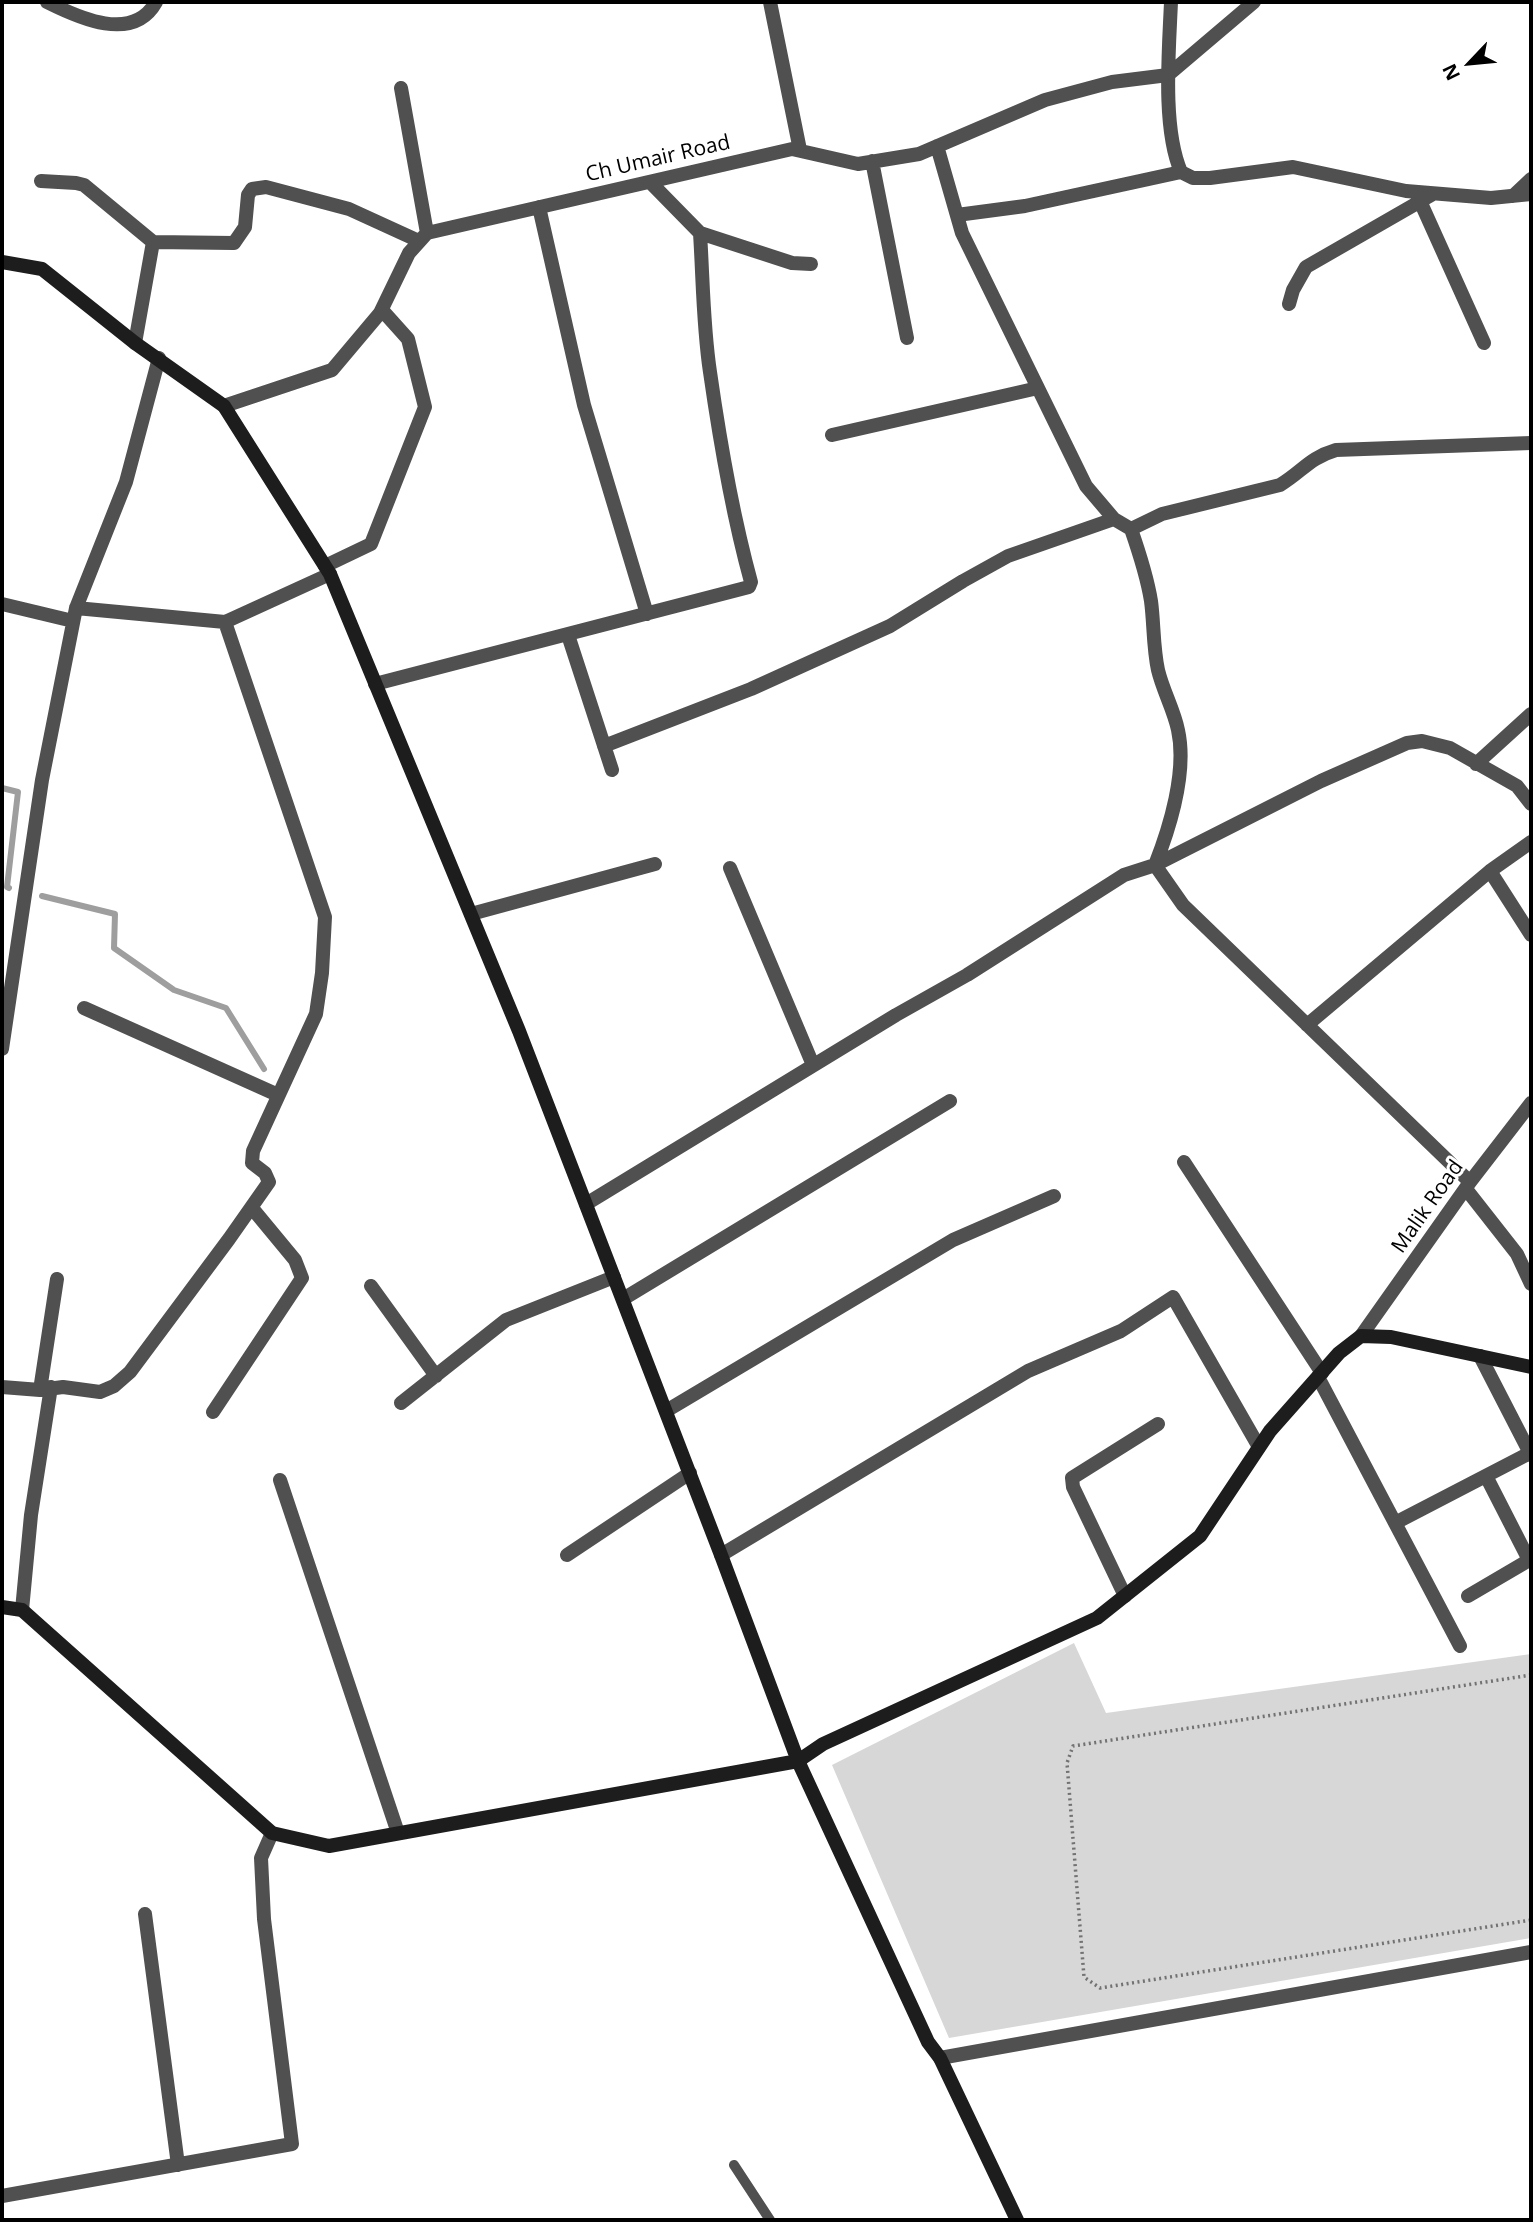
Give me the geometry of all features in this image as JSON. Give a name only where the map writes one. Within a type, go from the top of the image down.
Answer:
[{"type":"street","points":[[47,2],[104,24],[129,24],[143,16],[156,2]]},
{"type":"street","points":[[771,2],[800,150]]},
{"type":"street","points":[[1171,2],[1168,75],[1172,146],[1181,172]]},
{"type":"street","points":[[1168,75],[1254,2]]},
{"type":"street","name":"Ch Umair Road","points":[[423,237],[539,207],[792,149],[858,164],[919,154],[1045,100],[1112,82],[1168,75]]},
{"type":"street","points":[[401,88],[423,237]]},
{"type":"street","points":[[937,146],[962,233],[1086,486],[1114,519],[1131,529],[1151,599],[1158,668],[1166,700],[1178,728],[1182,759],[1164,842],[1154,865]]},
{"type":"street","points":[[872,162],[907,338]]},
{"type":"street","points":[[957,215],[1025,206],[1181,172],[1193,178],[1210,178],[1293,167],[1427,197],[1491,198],[1531,194]]},
{"type":"street","points":[[1513,196],[1531,179]]},
{"type":"street","points":[[41,181],[84,185],[153,242],[234,243],[245,227],[248,195],[252,189],[266,187],[349,209],[423,237]]},
{"type":"street","points":[[650,182],[699,233],[792,263],[811,264]]},
{"type":"street","points":[[1289,304],[1293,290],[1306,267],[1427,197]]},
{"type":"street","points":[[1427,197],[1484,343]]},
{"type":"street","points":[[539,207],[584,405],[647,614]]},
{"type":"street","points":[[375,684],[749,587],[751,582],[720,447],[710,370],[699,233]]},
{"type":"street","points":[[224,406],[332,370],[382,310],[408,253],[423,237]]},
{"type":"street","points":[[135,343],[153,242]]},
{"type":"street","points":[[2,262],[42,269],[135,343],[224,406],[328,570],[471,914],[586,1204],[722,1555],[798,1761],[928,2042],[940,2058],[1017,2220]]},
{"type":"street","points":[[2,604],[75,614],[225,622],[328,570],[371,544],[425,407],[408,339],[382,310]]},
{"type":"street","points":[[2,1049],[42,780],[75,614],[126,482],[159,358]]},
{"type":"street","points":[[832,435],[1038,388]]},
{"type":"street","points":[[1131,529],[1162,514],[1280,485],[1296,475],[1308,462],[1336,450],[1531,443]]},
{"type":"street","points":[[604,746],[751,690],[890,626],[1008,556],[1114,519]]},
{"type":"street","points":[[2,1387],[100,1392],[114,1386],[130,1372],[269,1182],[265,1173],[253,1163],[253,1151],[316,1014],[322,973],[325,917],[225,622]]},
{"type":"street","points":[[568,635],[612,770]]},
{"type":"street","points":[[1476,764],[1531,714]]},
{"type":"street","points":[[586,1204],[813,1065],[967,975],[1124,875],[1154,865],[1321,781],[1407,743],[1436,743],[1517,786],[1531,804]]},
{"type":"street","points":[[1307,1025],[1490,871],[1531,842]]},
{"type":"street","points":[[471,914],[655,864]]},
{"type":"street","points":[[1154,865],[1183,905],[1468,1185],[1517,1254],[1531,1284]]},
{"type":"street","points":[[730,868],[813,1065]]},
{"type":"street","points":[[1490,871],[1531,935]]},
{"type":"street","points":[[84,1008],[278,1095]]},
{"type":"street","points":[[623,1299],[950,1101]]},
{"type":"street","name":"Malik Road","points":[[1361,1336],[1468,1185],[1531,1103]]},
{"type":"street","points":[[1184,1162],[1320,1375],[1460,1646]]},
{"type":"street","points":[[666,1410],[953,1240],[1054,1196]]},
{"type":"street","points":[[213,1412],[302,1278],[295,1260],[252,1208]]},
{"type":"street","points":[[401,1403],[506,1320],[614,1277]]},
{"type":"street","points":[[22,1610],[57,1279]]},
{"type":"street","points":[[371,1286],[436,1376]]},
{"type":"street","points":[[722,1555],[1028,1371],[1121,1331],[1173,1297],[1259,1447]]},
{"type":"street","points":[[2,1607],[22,1610],[272,1833],[329,1846],[798,1761],[823,1744],[1097,1618],[1200,1536],[1270,1431],[1339,1353],[1361,1336],[1391,1337],[1531,1367]]},
{"type":"street","points":[[1395,1523],[1531,1454],[1480,1356]]},
{"type":"street","points":[[1125,1596],[1073,1488],[1072,1478],[1158,1424]]},
{"type":"street","points":[[567,1555],[690,1473]]},
{"type":"street","points":[[1468,1596],[1530,1560],[1486,1476]]},
{"type":"street","points":[[280,1480],[397,1833]]},
{"type":"street","points":[[2,2196],[292,2144],[264,1919],[261,1858],[272,1833]]},
{"type":"street","points":[[145,1914],[178,2165]]},
{"type":"street","points":[[940,2058],[1531,1952]]},
{"type":"lane","points":[[734,2165],[770,2220]]},
{"type":"path","points":[[1531,1675],[1073,1746],[1068,1763],[1084,1977],[1100,1988],[1531,1920]]},
{"type":"shaded area","points":[[1074,1643],[1106,1713],[1531,1654],[1531,1938],[949,2038],[832,1765]]},
{"type":"waterway","points":[[2,788],[18,792],[9,888]]},
{"type":"waterway","points":[[42,896],[115,914],[114,948],[174,990],[226,1008],[264,1069]]}]
